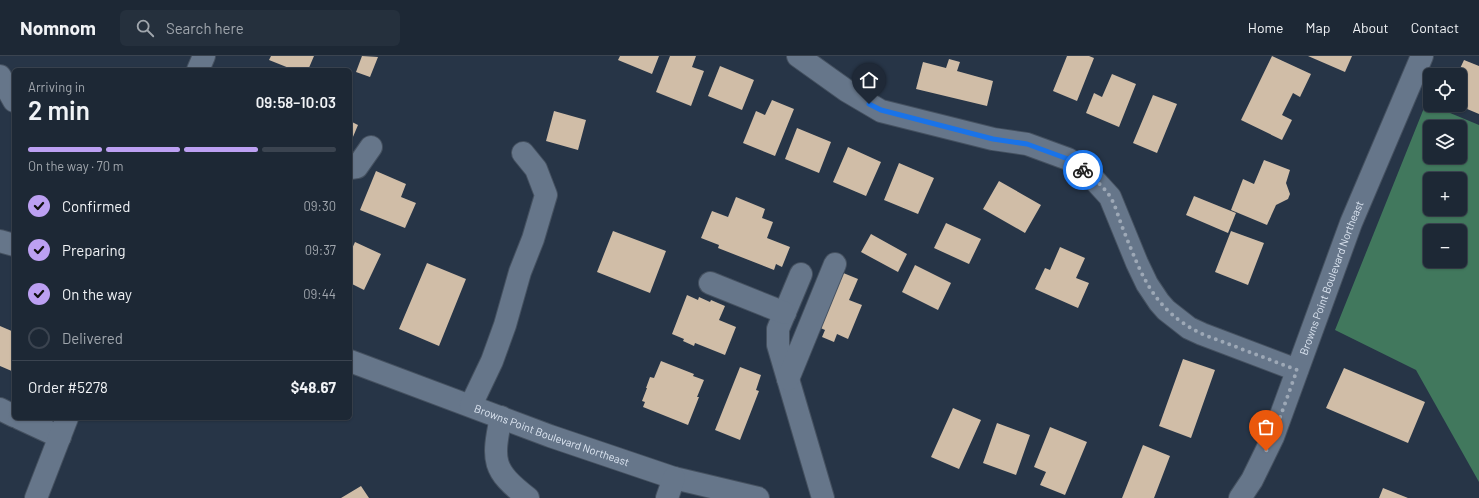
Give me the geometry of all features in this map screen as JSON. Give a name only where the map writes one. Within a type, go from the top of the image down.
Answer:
[{"type":"street","points":[[199,68],[204,56]]},
{"type":"street","points":[[798,56],[847,91],[881,110],[993,139],[1027,144],[1068,159],[1089,174],[1110,197],[1147,284],[1166,310],[1189,328],[1202,334],[1297,370]]},
{"type":"street","name":"Browns Point Boulevard Northeast","points":[[1240,498],[1252,480],[1273,437],[1354,216],[1422,56]]},
{"type":"street","points":[[0,76],[12,97]]},
{"type":"street","points":[[352,168],[357,167],[371,147]]},
{"type":"street","points":[[471,406],[492,361],[505,325],[520,272],[533,239],[546,194],[536,169],[523,153]]},
{"type":"street","points":[[0,241],[12,244]]},
{"type":"street","points":[[788,379],[834,264]]},
{"type":"street","points":[[801,274],[778,329],[778,345],[823,498]]},
{"type":"street","points":[[710,283],[785,313]]},
{"type":"street","name":"Browns Point Boulevard Northeast","points":[[352,362],[550,436],[671,488],[758,498]]},
{"type":"street","points":[[0,409],[12,415]]},
{"type":"street","points":[[501,417],[495,446],[497,466],[509,483],[528,498]]},
{"type":"street","points":[[28,420],[64,428],[36,498]]},
{"type":"green space","points":[[1423,110],[1423,112],[1448,112],[1467,120],[1423,120],[1423,164],[1467,164],[1467,120],[1479,125],[1479,482],[1416,370],[1335,330]]},
{"type":"building","points":[[271,56],[314,56],[309,68],[289,68],[269,60]]},
{"type":"building","points":[[362,56],[378,57],[370,77],[356,72]]},
{"type":"building","points":[[620,56],[659,56],[652,74],[618,60]]},
{"type":"building","points":[[670,56],[696,56],[692,67],[704,71],[691,106],[656,92]]},
{"type":"building","points":[[1067,56],[1089,56],[1094,58],[1077,101],[1053,91]]},
{"type":"building","points":[[1272,56],[1311,74],[1300,97],[1293,93],[1282,115],[1292,120],[1282,140],[1241,120]]},
{"type":"building","points":[[1308,56],[1352,56],[1345,72]]},
{"type":"building","points":[[949,59],[960,62],[957,71],[993,81],[987,106],[916,89],[923,62],[946,68]]},
{"type":"building","points":[[1464,60],[1479,66],[1479,114],[1467,109],[1467,68],[1460,68]]},
{"type":"building","points":[[720,66],[754,80],[742,110],[708,96]]},
{"type":"building","points":[[1112,74],[1136,84],[1119,127],[1086,113],[1094,93],[1102,97]]},
{"type":"building","points":[[1153,95],[1177,104],[1157,153],[1133,143]]},
{"type":"building","points":[[772,100],[794,109],[775,156],[743,143],[756,111],[765,115]]},
{"type":"building","points":[[554,111],[586,120],[578,150],[546,141]]},
{"type":"building","points":[[352,122],[358,125],[352,139]]},
{"type":"building","points":[[797,128],[831,142],[819,173],[785,159]]},
{"type":"building","points":[[848,147],[881,162],[866,196],[833,182]]},
{"type":"building","points":[[1264,160],[1290,170],[1286,183],[1290,194],[1288,199],[1276,205],[1267,225],[1231,210],[1243,179],[1254,184]]},
{"type":"building","points":[[899,163],[934,178],[918,214],[884,200]]},
{"type":"building","points":[[376,171],[406,184],[401,197],[416,203],[405,228],[360,210]]},
{"type":"building","points":[[999,181],[1041,205],[1025,233],[983,209]]},
{"type":"building","points":[[1194,196],[1236,213],[1228,233],[1186,215]]},
{"type":"building","points":[[736,197],[765,209],[762,218],[773,222],[767,238],[790,247],[782,267],[776,264],[774,270],[718,248],[719,245],[701,238],[712,211],[728,217]]},
{"type":"building","points":[[946,223],[981,239],[969,264],[934,248]]},
{"type":"building","points":[[613,231],[666,251],[650,293],[597,272]]},
{"type":"building","points":[[1231,231],[1264,243],[1248,285],[1215,272]]},
{"type":"building","points":[[871,234],[907,254],[898,272],[861,252]]},
{"type":"building","points":[[355,242],[381,254],[364,290],[352,284],[352,249]]},
{"type":"building","points":[[1060,247],[1085,258],[1076,278],[1089,283],[1078,308],[1035,289],[1045,268],[1050,270]]},
{"type":"building","points":[[427,263],[466,279],[439,346],[399,329]]},
{"type":"building","points":[[915,265],[951,283],[938,310],[902,292]]},
{"type":"building","points":[[836,270],[858,279],[849,300],[862,305],[848,339],[837,334],[834,342],[822,337],[825,330],[814,325]]},
{"type":"building","points":[[687,295],[698,300],[699,297],[710,302],[711,300],[725,306],[719,320],[736,327],[725,355],[695,343],[694,346],[683,341],[684,339],[672,334]]},
{"type":"building","points":[[0,326],[12,331],[12,371],[0,366]]},
{"type":"building","points":[[1183,359],[1215,370],[1191,438],[1159,426]]},
{"type":"building","points":[[661,361],[694,374],[693,376],[704,380],[688,425],[643,407],[645,402],[642,401],[650,377],[654,378]]},
{"type":"building","points":[[740,367],[761,375],[756,390],[759,391],[740,440],[715,430]]},
{"type":"building","points":[[1344,368],[1425,402],[1408,443],[1326,408]]},
{"type":"building","points":[[953,408],[981,420],[959,469],[931,457]]},
{"type":"building","points":[[997,423],[1030,435],[1016,475],[983,463]]},
{"type":"building","points":[[1050,427],[1087,442],[1065,495],[1040,485],[1046,472],[1034,467]]},
{"type":"building","points":[[1143,445],[1170,456],[1154,498],[1122,498]]},
{"type":"building","points":[[361,486],[369,498],[341,498]]},
{"type":"building","points":[[1383,488],[1408,498],[1379,498]]},
{"type":"way so far","points":[[1083,170],[1089,174],[1110,197],[1147,284],[1166,310],[1189,328],[1202,334],[1297,370],[1273,437],[1266,451]]},
{"type":"route","points":[[869,104],[881,110],[993,139],[1027,144],[1068,159],[1083,170]]}]
